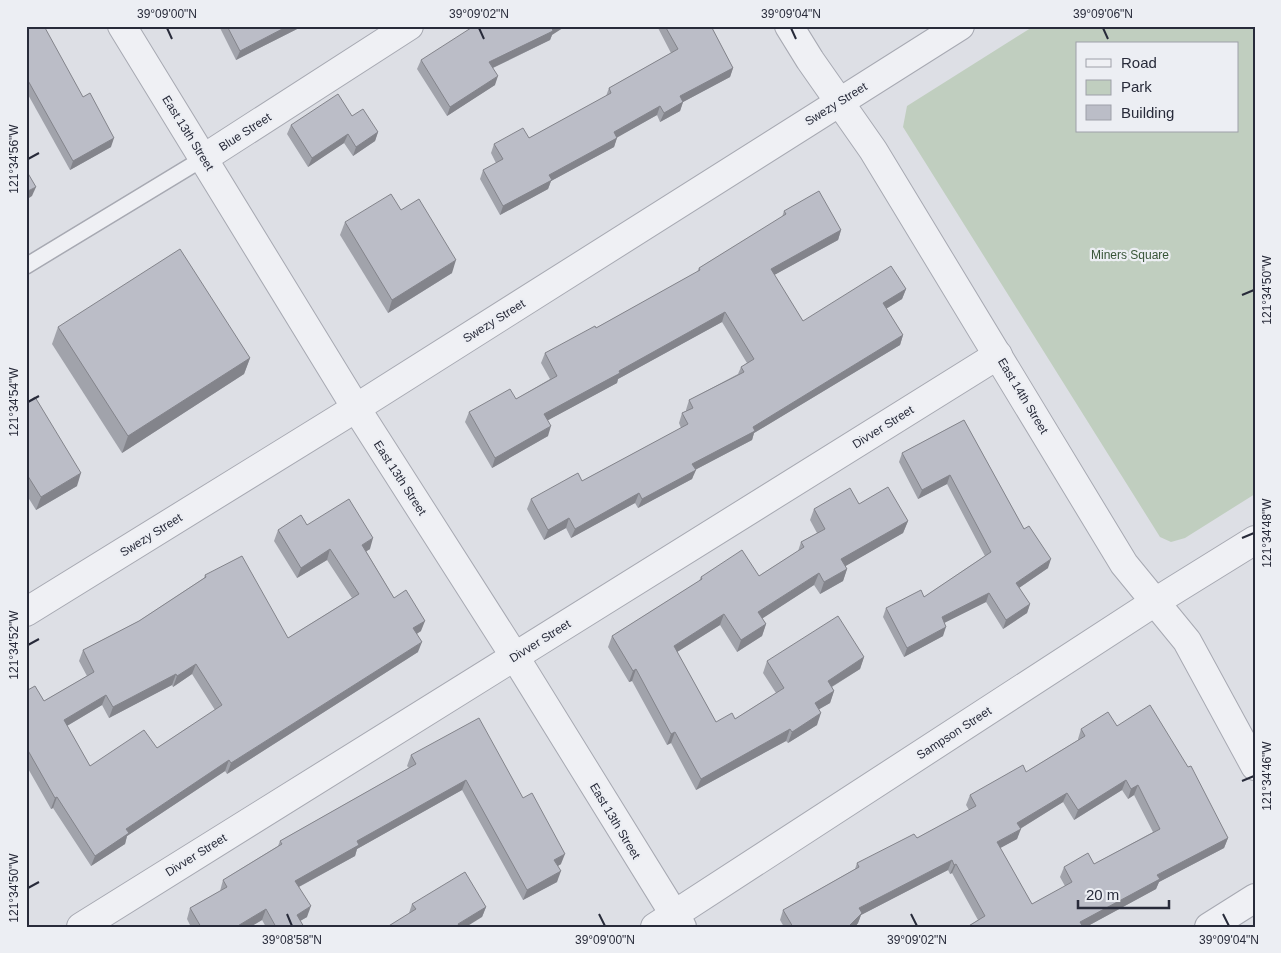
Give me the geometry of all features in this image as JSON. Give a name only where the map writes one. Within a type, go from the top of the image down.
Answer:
[{"type":"street","name":"East 13th Street","points":[[122,26],[356,408],[515,657],[671,923]]},
{"type":"street","name":"Blue Street","points":[[204,158],[410,26]]},
{"type":"street","name":"East 14th Street","points":[[789,26],[810,60],[841,101],[874,150],[1124,564],[1187,642],[1255,766]]},
{"type":"street","name":"Swezy Street","points":[[26,612],[356,408],[960,26]]},
{"type":"street","name":"Divver Street","points":[[81,927],[998,355]]},
{"type":"street","name":"Sampson Street","points":[[671,923],[1155,602],[1255,540]]},
{"type":"street","points":[[1209,927],[1255,898]]},
{"type":"lane","name":"Blue Street","points":[[26,266],[204,158]]},
{"type":"green space","name":"Miners Square","points":[[1034,26],[1255,26],[1255,494],[1185,538],[1171,542],[1160,537],[903,127],[907,106]]},
{"type":"building","points":[[26,26],[44,26],[83,97],[90,93],[114,138],[73,161],[26,77]]},
{"type":"building","points":[[227,26],[288,26],[240,51]]},
{"type":"building","points":[[474,26],[555,26],[552,28],[553,31],[489,62],[498,76],[450,107],[421,60]]},
{"type":"building","points":[[665,26],[711,26],[733,68],[680,96],[683,102],[664,113],[660,106],[614,132],[617,138],[549,175],[552,180],[503,206],[483,170],[503,159],[494,144],[523,128],[529,138],[611,93],[609,88],[678,49]]},
{"type":"building","points":[[338,94],[352,116],[363,109],[378,132],[356,147],[348,134],[312,158],[291,125]]},
{"type":"building","points":[[26,170],[36,187],[26,192]]},
{"type":"building","points":[[819,191],[841,230],[771,269],[803,321],[891,266],[906,289],[883,303],[903,335],[753,427],[755,431],[692,464],[696,470],[642,499],[639,493],[575,529],[569,518],[548,530],[531,499],[578,473],[582,481],[688,424],[682,413],[693,408],[689,400],[744,372],[741,367],[754,359],[725,312],[619,371],[620,373],[544,414],[551,426],[495,458],[469,412],[510,389],[516,399],[557,376],[545,353],[595,326],[596,328],[700,270],[699,268],[786,214],[784,211]]},
{"type":"building","points":[[391,194],[401,210],[419,199],[456,260],[392,300],[345,222]]},
{"type":"building","points":[[180,249],[250,358],[128,436],[58,327]]},
{"type":"building","points":[[35,397],[81,473],[41,497],[26,473],[26,403]]},
{"type":"building","points":[[964,420],[1024,529],[1029,526],[1051,559],[1016,583],[1030,604],[1006,620],[989,593],[942,617],[946,627],[907,648],[886,608],[921,590],[924,597],[991,552],[950,475],[922,490],[902,453]]},
{"type":"building","points":[[888,487],[908,521],[841,559],[847,569],[824,582],[819,573],[758,612],[766,624],[741,640],[724,614],[674,646],[716,722],[732,713],[735,719],[784,688],[767,661],[838,616],[864,657],[828,681],[834,691],[815,703],[821,713],[792,732],[790,729],[701,779],[675,732],[671,734],[636,669],[633,671],[612,636],[702,579],[701,577],[742,550],[759,576],[804,547],[801,542],[825,529],[814,509],[850,488],[859,504]]},
{"type":"building","points":[[349,499],[373,538],[362,545],[394,598],[406,590],[425,621],[413,628],[422,642],[231,763],[229,760],[126,829],[129,833],[95,856],[57,797],[55,798],[26,747],[26,691],[35,686],[44,701],[94,672],[83,650],[139,621],[206,577],[205,575],[242,556],[288,638],[359,594],[330,549],[301,568],[278,530],[301,515],[307,525]],"holes":[[[196,664],[222,705],[157,748],[144,730],[90,766],[64,720],[106,695],[113,707],[176,674],[177,676]]]},
{"type":"building","points":[[1150,705],[1188,767],[1191,766],[1228,838],[1157,875],[1160,879],[1080,922],[1083,927],[967,927],[985,916],[952,860],[859,908],[862,913],[848,927],[793,927],[783,910],[859,867],[857,863],[914,834],[917,838],[976,806],[970,795],[1023,765],[1026,772],[1085,736],[1081,729],[1108,712],[1117,726]],"holes":[[[1126,780],[1131,789],[1138,785],[1160,829],[1094,864],[1088,853],[1064,867],[1072,882],[1032,904],[997,842],[1021,829],[1017,823],[1067,793],[1078,810]]]},
{"type":"building","points":[[479,718],[523,798],[532,793],[565,854],[554,860],[561,871],[527,890],[466,780],[357,841],[359,845],[295,881],[311,906],[297,915],[304,927],[276,927],[266,909],[236,927],[201,927],[190,908],[227,887],[223,880],[282,844],[280,841],[416,764],[411,755]]},
{"type":"building","points":[[465,872],[486,907],[458,924],[460,927],[387,927],[416,909],[412,904]]}]
